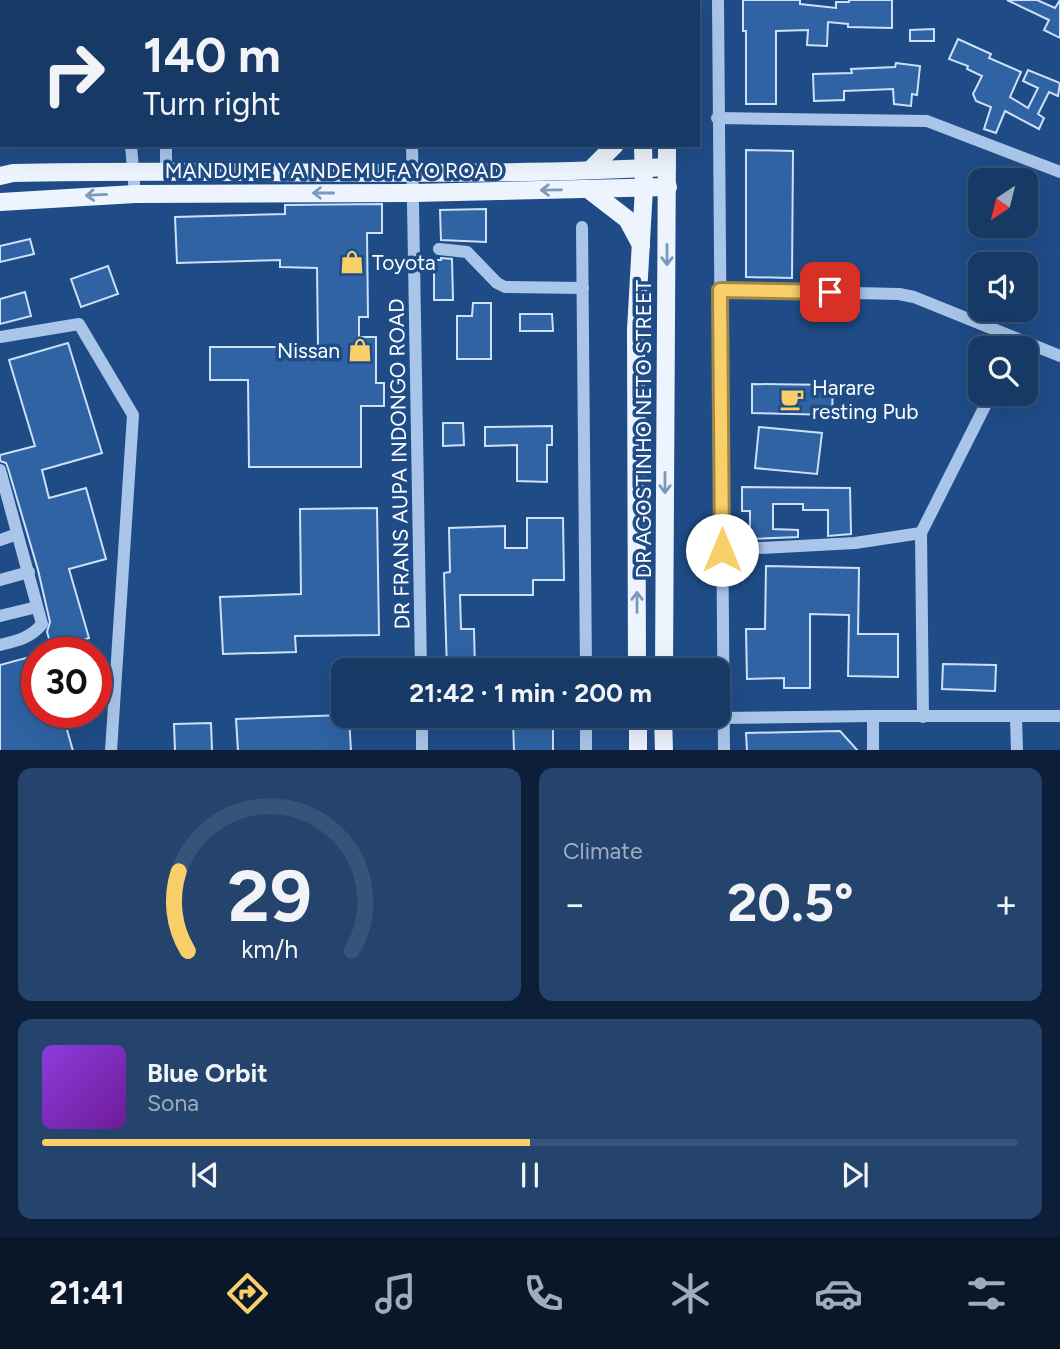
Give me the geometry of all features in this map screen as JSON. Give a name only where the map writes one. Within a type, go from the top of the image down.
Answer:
[{"type":"main road","points":[[591,169],[613,147]]},
{"type":"main road","name":"DR AGOSTINHO NETO STREET","points":[[637,658],[636,330],[644,188],[643,147]]},
{"type":"main road","name":"DR AGOSTINHO NETO STREET","points":[[664,658],[667,147]]},
{"type":"main road","name":"MANDUME YA NDEMUFAYO ROAD","points":[[0,176],[13,173],[132,170],[414,173],[667,167]]},
{"type":"main road","name":"MANDUME YA NDEMUFAYO ROAD","points":[[0,202],[135,194],[414,193],[668,187]]},
{"type":"main road","points":[[588,189],[627,219],[641,245]]},
{"type":"main road","points":[[638,728],[638,750]]},
{"type":"main road","points":[[663,728],[664,750]]},
{"type":"street","points":[[718,0],[723,658]]},
{"type":"street","points":[[717,118],[927,121],[1060,172]]},
{"type":"street","points":[[131,147],[135,194]]},
{"type":"street","points":[[166,147],[166,170]]},
{"type":"street","name":"DR FRANS AUPA INDONGO ROAD","points":[[412,147],[421,658]]},
{"type":"street","points":[[582,227],[586,658]]},
{"type":"street","points":[[439,249],[467,252],[497,283],[505,287],[583,288]]},
{"type":"street","points":[[720,290],[899,294],[914,297],[1000,336]]},
{"type":"street","points":[[0,337],[79,324],[133,415],[111,750]]},
{"type":"street","points":[[1038,350],[1060,356]]},
{"type":"street","points":[[923,717],[921,533],[985,406]]},
{"type":"street","points":[[0,645],[36,632],[41,624],[18,534],[5,508],[1,476]]},
{"type":"street","points":[[722,550],[855,543],[921,533]]},
{"type":"street","points":[[0,540],[18,534]]},
{"type":"street","points":[[0,580],[29,572]]},
{"type":"street","points":[[0,617],[37,607]]},
{"type":"street","points":[[873,716],[873,750]]},
{"type":"street","points":[[730,717],[1060,716]]},
{"type":"street","points":[[1016,718],[1017,750]]},
{"type":"street","points":[[422,728],[422,750]]},
{"type":"street","points":[[586,728],[586,750]]},
{"type":"street","points":[[724,728],[724,750]]},
{"type":"building","points":[[743,0],[800,0],[800,4],[836,8],[836,2],[849,0],[892,0],[892,28],[848,27],[848,24],[828,22],[827,46],[807,45],[808,30],[776,31],[776,104],[746,104],[746,31],[743,31]]},
{"type":"building","points":[[1007,0],[1037,0],[1055,8],[1060,0],[1060,38],[1044,30],[1049,20]]},
{"type":"building","points":[[934,29],[934,41],[910,41],[910,30]]},
{"type":"building","points":[[958,39],[991,54],[989,58],[1021,72],[1010,97],[1028,108],[1038,88],[1023,81],[1028,70],[1060,83],[1058,96],[1049,92],[1038,114],[1044,118],[1039,129],[1005,111],[996,133],[984,129],[991,107],[976,101],[973,94],[982,76],[967,69],[968,66],[949,59]]},
{"type":"building","points":[[896,63],[920,66],[917,95],[912,94],[911,106],[894,104],[893,89],[844,91],[844,100],[814,101],[813,74],[852,73],[851,69],[895,67]]},
{"type":"building","points":[[746,150],[793,151],[792,278],[746,277]]},
{"type":"building","points":[[382,204],[382,233],[367,233],[368,317],[359,317],[359,337],[376,337],[376,383],[384,383],[384,406],[361,406],[361,467],[249,467],[248,380],[210,380],[210,347],[318,347],[317,268],[280,267],[280,260],[177,263],[175,217],[285,214],[285,205]]},
{"type":"building","points":[[486,209],[486,242],[441,240],[440,210]]},
{"type":"building","points":[[30,239],[34,254],[0,262],[0,246]]},
{"type":"building","points":[[452,259],[453,300],[434,300],[434,260]]},
{"type":"building","points":[[108,266],[118,294],[81,307],[71,279]]},
{"type":"building","points":[[25,292],[31,316],[0,324],[0,299]]},
{"type":"building","points":[[473,303],[491,303],[491,359],[457,359],[457,316],[472,316]]},
{"type":"building","points":[[520,314],[552,314],[553,331],[520,331]]},
{"type":"building","points":[[68,343],[102,453],[42,470],[49,498],[86,488],[106,559],[69,569],[89,637],[48,637],[47,632],[50,622],[38,570],[8,468],[6,463],[0,461],[0,455],[35,446],[9,360]]},
{"type":"building","name":"Harare resting Pub","points":[[752,384],[833,385],[832,415],[752,413]]},
{"type":"building","points":[[443,423],[463,423],[464,445],[443,446]]},
{"type":"building","points":[[552,426],[552,445],[547,445],[547,482],[517,481],[517,445],[485,446],[485,427]]},
{"type":"building","points":[[759,427],[822,433],[817,474],[755,468]]},
{"type":"building","points":[[742,487],[850,488],[851,534],[828,536],[828,510],[803,510],[803,504],[773,504],[773,529],[798,530],[798,537],[750,539],[750,511],[742,511]]},
{"type":"building","points":[[377,508],[379,635],[295,636],[296,652],[223,654],[220,597],[301,594],[300,509]]},
{"type":"building","points":[[527,518],[563,518],[564,580],[533,580],[533,595],[460,595],[461,629],[474,629],[475,658],[447,658],[444,573],[450,572],[449,528],[505,526],[505,548],[527,548]]},
{"type":"building","points":[[766,566],[859,568],[858,634],[898,634],[898,677],[848,676],[849,615],[810,614],[810,688],[784,688],[784,678],[747,679],[746,629],[765,629]]},
{"type":"building","points":[[21,659],[21,728],[67,728],[73,750],[0,750],[0,665]]},
{"type":"building","points":[[943,664],[996,665],[995,691],[942,689]]},
{"type":"building","points":[[331,715],[331,728],[350,728],[351,750],[238,750],[236,719]]},
{"type":"building","points":[[211,723],[212,750],[175,750],[174,724]]},
{"type":"building","points":[[513,728],[553,728],[553,750],[514,750]]},
{"type":"building","points":[[840,731],[857,750],[747,750],[746,733]]},
{"type":"place","name":"Toyota","points":[[352,262]]},
{"type":"place","name":"Nissan","points":[[360,350]]},
{"type":"place","name":"Harare resting Pub","points":[[792,399]]},
{"type":"route","points":[[722,550],[720,290],[830,292]]}]
